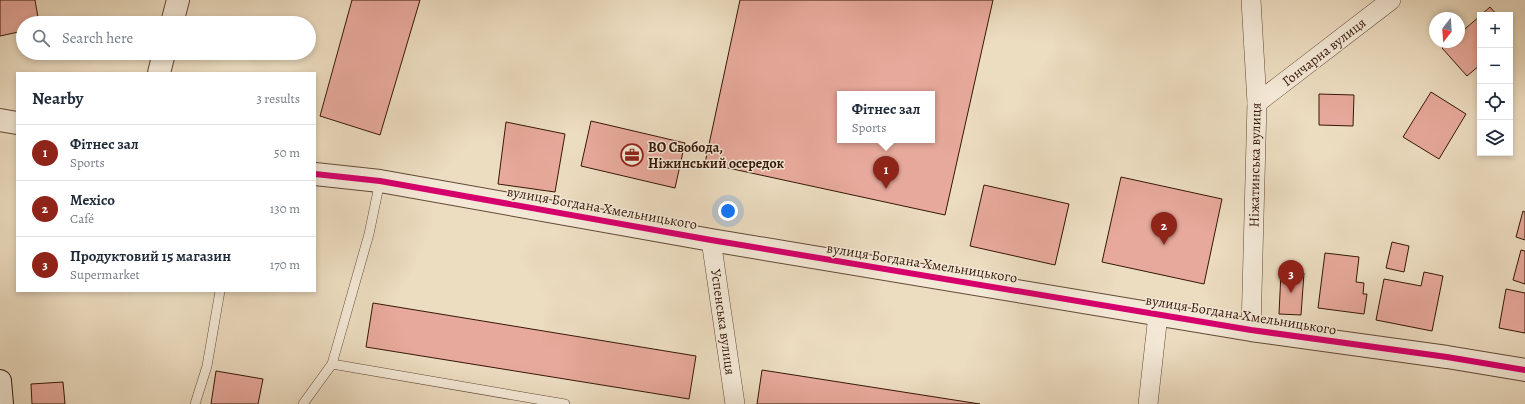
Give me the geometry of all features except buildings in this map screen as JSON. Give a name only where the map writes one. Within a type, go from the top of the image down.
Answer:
[{"type":"street","points":[[174,16],[178,0]]},
{"type":"street","name":"Ніжатинська вулиця","points":[[1251,0],[1257,103],[1251,330]]},
{"type":"street","name":"Гончарна вулиця","points":[[1257,103],[1391,0]]},
{"type":"street","points":[[159,72],[162,60]]},
{"type":"street","points":[[0,120],[16,123]]},
{"type":"street","name":"вулиця Богдана Хмельницького","points":[[316,174],[380,181],[711,240],[1158,315],[1251,330],[1447,357],[1525,370]]},
{"type":"street","name":"Успенська вулиця","points":[[711,240],[735,404]]},
{"type":"street","points":[[1148,404],[1158,315]]},
{"type":"street","points":[[0,380],[2,404]]},
{"type":"lane","points":[[303,404],[332,364],[369,234],[380,181]]},
{"type":"lane","points":[[195,404],[207,366],[220,292]]},
{"type":"lane","points":[[332,364],[565,404]]},
{"type":"cycle path","points":[[316,174],[380,181],[711,240],[1251,330],[1447,357],[1525,370]]},
{"type":"place","name":"ВО Свобода, Ніжинський осередок","points":[[632,155]]},
{"type":"place","name":"Фітнес зал","points":[[886,189]]},
{"type":"place","name":"Mexico","points":[[1164,245]]},
{"type":"place","name":"Продуктовий 15 магазин","points":[[1291,293]]}]
